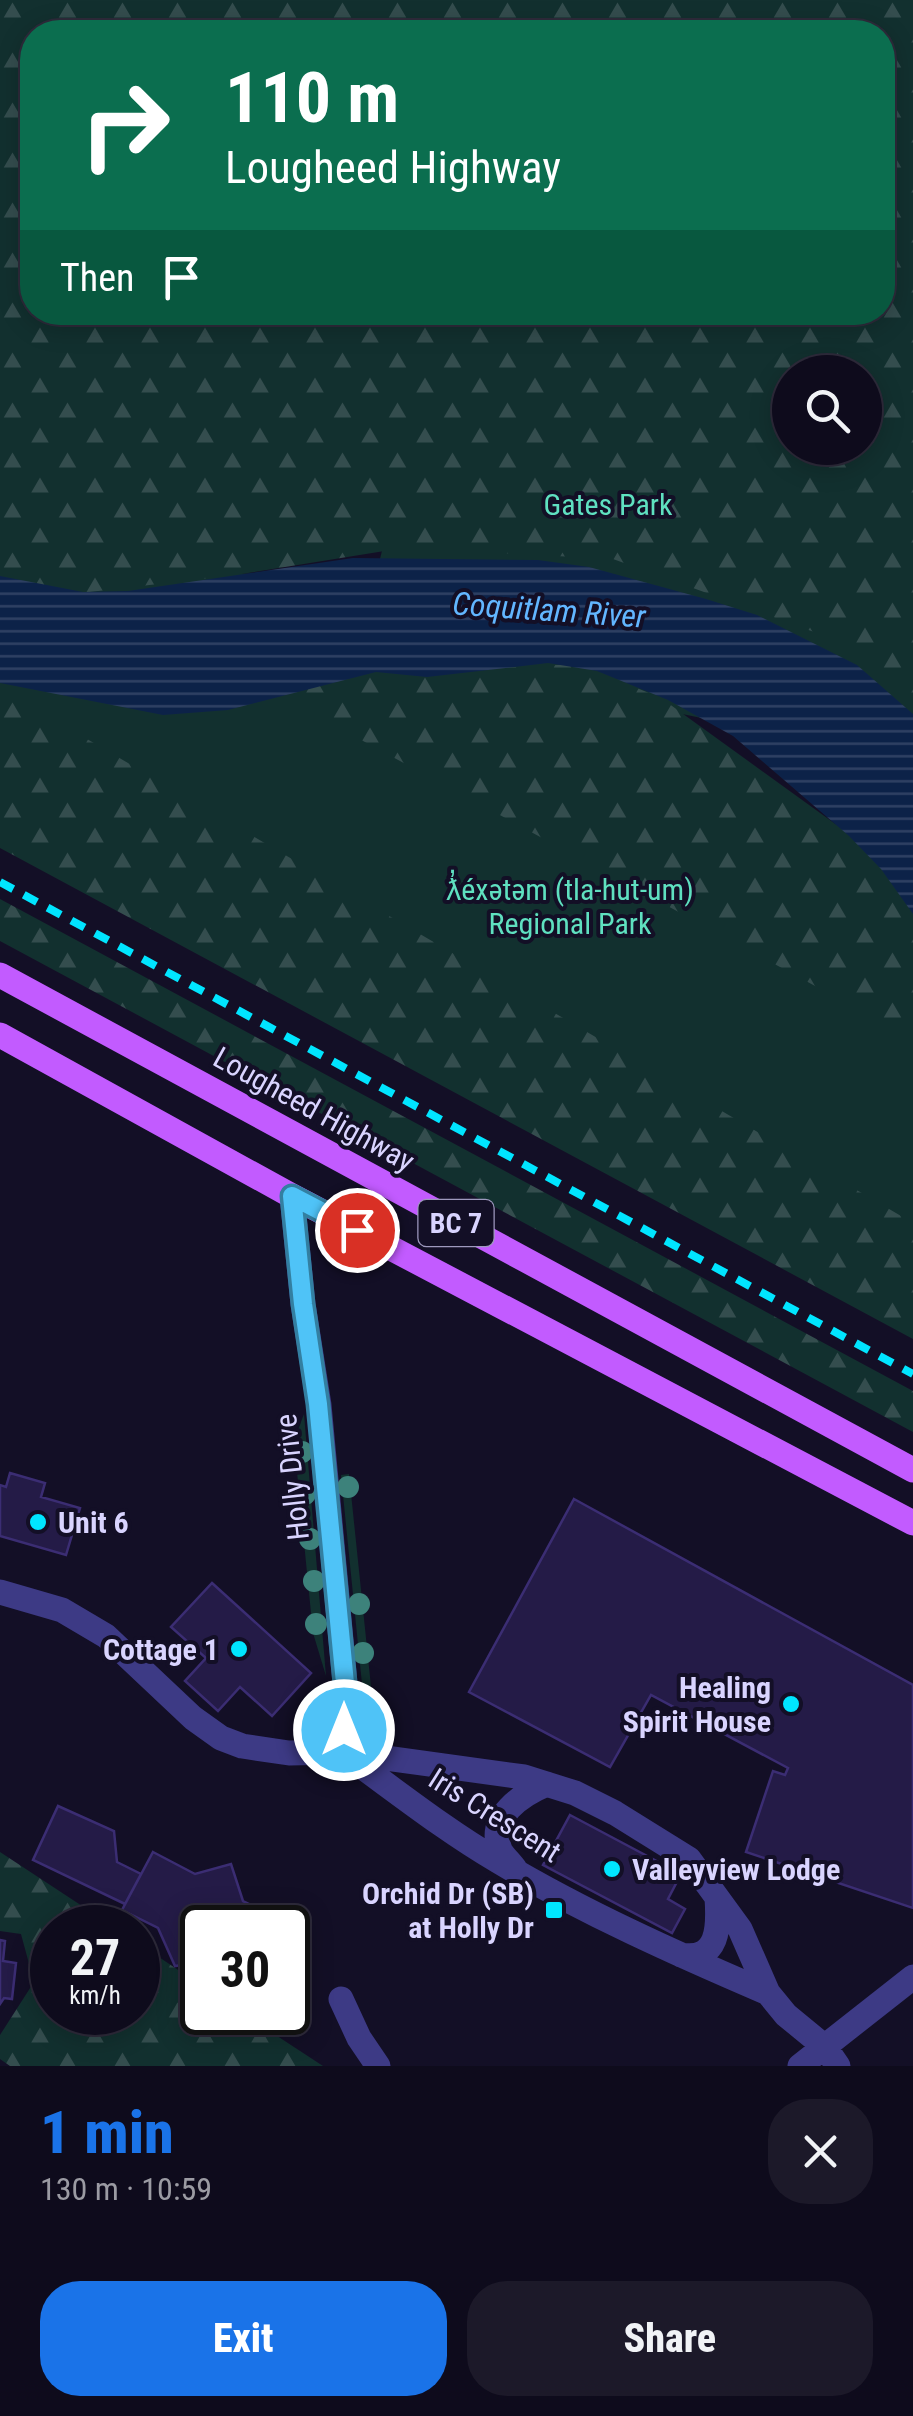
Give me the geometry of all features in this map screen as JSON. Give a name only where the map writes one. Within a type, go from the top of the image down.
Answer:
[{"type":"main road","name":"Lougheed Highway","points":[[0,976],[913,1470]]},
{"type":"main road","name":"BC 7","points":[[0,1035],[292,1196],[913,1524]]},
{"type":"street","name":"Holly Drive","points":[[292,1196],[318,1404],[345,1684],[347,1708],[342,1752]]},
{"type":"street","points":[[0,1592],[62,1610],[106,1636],[193,1718],[221,1738],[242,1746],[289,1753],[342,1752]]},
{"type":"street","name":"Iris Crescent","points":[[342,1752],[524,1777],[547,1784],[575,1793],[615,1814],[689,1860],[740,1929],[768,1993],[831,2056]]},
{"type":"street","name":"Iris Crescent","points":[[342,1752],[516,1872],[681,1955],[768,1993]]},
{"type":"street","points":[[516,1872],[500,1850],[504,1813],[522,1795],[547,1784]]},
{"type":"street","points":[[681,1955],[696,1958],[706,1954],[716,1934],[716,1898]]},
{"type":"street","points":[[800,2066],[831,2056],[913,1977]]},
{"type":"street","points":[[341,2000],[378,2066]]},
{"type":"green space","name":"Gates Park","points":[[0,0],[913,0],[913,718],[896,695],[825,636],[613,559],[403,548],[235,575],[81,593],[0,577]]},
{"type":"green space","points":[[913,0],[913,840],[755,729],[371,650],[913,967],[913,1285],[0,794],[0,581],[213,573],[325,575],[358,649],[437,325],[895,325],[894,20]]},
{"type":"green space","points":[[579,664],[661,698],[863,844],[913,910],[913,1039],[269,690],[375,673]]},
{"type":"green space","points":[[0,688],[913,1223],[913,1339],[0,848]]},
{"type":"green space","points":[[0,899],[913,1391],[913,1432],[0,941]]},
{"type":"green space","points":[[304,1414],[326,1676],[313,1633],[297,1472],[296,1435]]},
{"type":"green space","points":[[349,1474],[372,1696],[363,1694],[341,1475]]},
{"type":"green space","points":[[0,1852],[81,1905],[30,1905],[30,1967],[21,1934],[0,1931]]},
{"type":"green space","points":[[160,1958],[180,1971],[180,2035],[276,2035],[323,2066],[10,2066],[0,2059],[0,2035],[30,1988],[30,2035],[160,2035]]},
{"type":"water","name":"Coquitlam River","points":[[353,558],[538,560],[589,567],[757,615],[857,665],[913,714],[913,914],[881,869],[849,836],[733,736],[668,700],[597,671],[548,663],[427,677],[376,672],[228,710],[163,715],[0,683],[0,576],[83,592],[128,591]]},
{"type":"building","name":"Unit 6","points":[[10,1473],[45,1483],[41,1497],[80,1508],[66,1555],[0,1536],[0,1485],[6,1487]]},
{"type":"building","name":"Healing Spirit House","points":[[574,1499],[913,1685],[913,1908],[746,1852],[773,1771],[785,1775],[788,1768],[651,1695],[610,1767],[469,1692]]},
{"type":"building","name":"Cottage 1","points":[[212,1583],[311,1673],[272,1716],[240,1687],[218,1711],[185,1681],[206,1658],[171,1627]]},
{"type":"building","points":[[58,1806],[114,1831],[117,1862],[141,1874],[125,1904],[33,1860]]},
{"type":"building","name":"Valleyview Lodge","points":[[570,1815],[681,1874],[668,1899],[685,1909],[672,1933],[543,1865]]},
{"type":"building","points":[[153,1852],[195,1874],[231,1864],[243,1901],[251,1905],[180,1905],[180,1965],[175,1966],[160,1932],[160,1905],[125,1905]]},
{"type":"building","points":[[0,1940],[5,1941],[3,1961],[16,1963],[12,1999],[4,1998],[0,2004]]},
{"type":"railway","points":[[0,882],[913,1374]]},
{"type":"place","name":"Unit 6","points":[[38,1522]]},
{"type":"place","name":"Cottage 1","points":[[239,1649]]},
{"type":"place","name":"Healing Spirit House","points":[[791,1704]]},
{"type":"place","name":"Valleyview Lodge","points":[[612,1869]]},
{"type":"place","name":"Orchid Dr (SB) at Holly Dr","points":[[554,1910]]},
{"type":"route","points":[[344,1730],[347,1704],[318,1404],[292,1196],[357,1230]]},
{"type":"park label","name":"ƛ̓éxətəm (tla-hut-um) Regional Park","points":[[570,906]]}]
